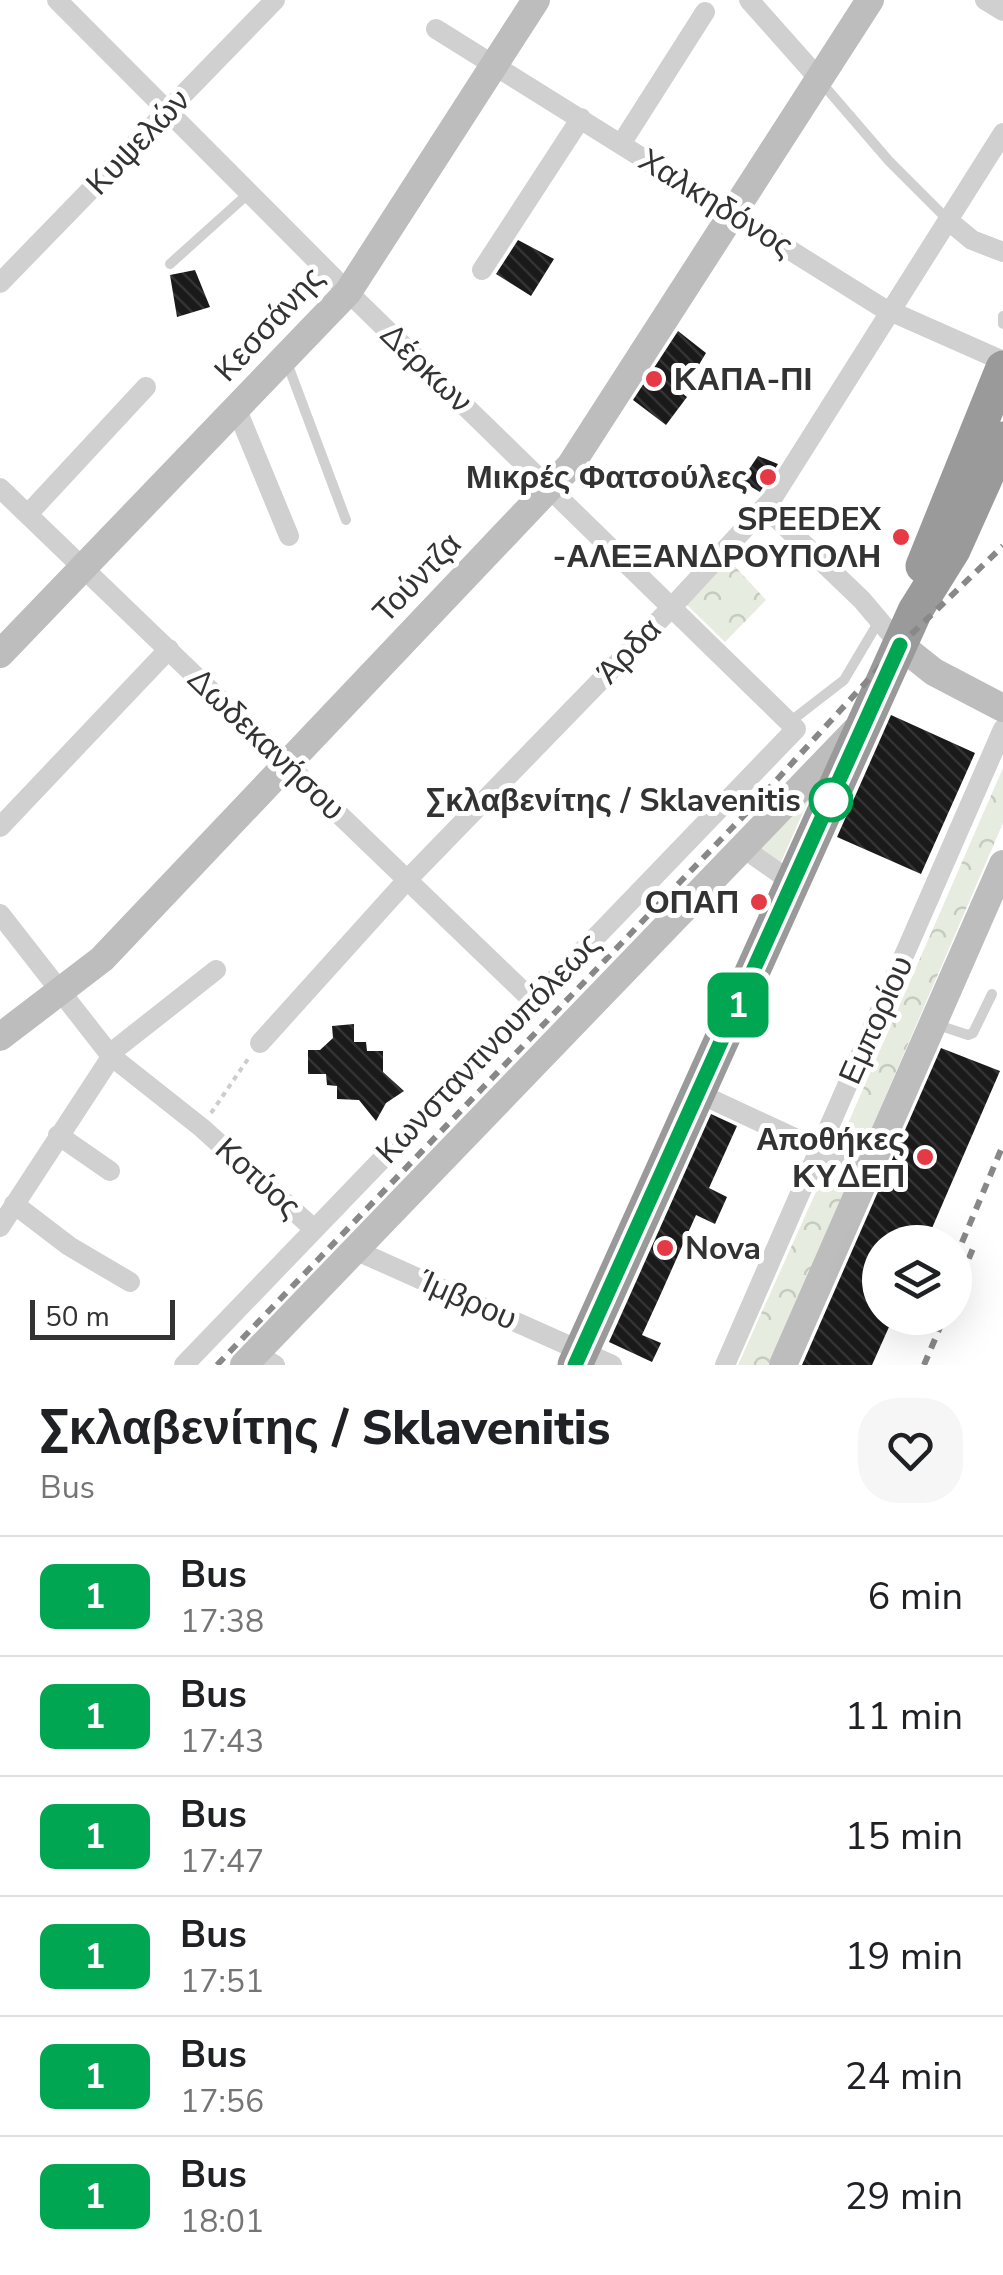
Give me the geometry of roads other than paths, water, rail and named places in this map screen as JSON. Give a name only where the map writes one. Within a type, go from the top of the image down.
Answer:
[{"type":"highway","points":[[915,612],[921,570],[1003,364]]},
{"type":"highway","points":[[590,1360],[698,1093],[868,718],[890,632],[915,612],[953,550],[1003,439]]},
{"type":"street","name":"Δέρκων","points":[[57,0],[792,727]]},
{"type":"street","name":"Κυψελών","points":[[5,269],[168,111],[275,0]]},
{"type":"street","name":"Κεσσάνης","points":[[3,647],[348,292],[536,0]]},
{"type":"street","points":[[749,0],[820,80]]},
{"type":"street","name":"Τούντζα","points":[[0,1037],[102,958],[577,458],[870,0]]},
{"type":"street","points":[[985,0],[1003,12]]},
{"type":"street","points":[[621,144],[704,12]]},
{"type":"street","name":"Χαλκηδόνος","points":[[436,29],[892,313],[1003,364]]},
{"type":"street","points":[[482,270],[581,118]]},
{"type":"street","name":"Άρδα","points":[[260,1043],[407,880],[765,507],[1003,134]]},
{"type":"street","points":[[949,221],[972,240],[1003,252]]},
{"type":"street","points":[[28,514],[146,387]]},
{"type":"street","points":[[236,410],[289,536]]},
{"type":"street","name":"Δωδεκανήσου","points":[[0,488],[532,1000]]},
{"type":"street","points":[[765,507],[934,672],[1003,708]]},
{"type":"street","points":[[0,827],[169,649]]},
{"type":"street","points":[[258,1361],[355,1250],[868,718]]},
{"type":"street","name":"Κωνσταντινουπόλεως","points":[[184,1365],[792,727]]},
{"type":"street","name":"Εμπορίου","points":[[725,1365],[1003,730]]},
{"type":"street","points":[[742,847],[793,883]]},
{"type":"street","points":[[782,1365],[1003,864]]},
{"type":"street","points":[[0,914],[111,1056]]},
{"type":"street","points":[[0,1226],[111,1056],[216,970]]},
{"type":"street","name":"Κοτύος","points":[[111,1056],[202,1128],[314,1229]]},
{"type":"street","points":[[698,1093],[868,1172]]},
{"type":"street","points":[[58,1134],[110,1171]]},
{"type":"street","points":[[14,1204],[69,1246],[130,1282]]},
{"type":"street","name":"Ίμβρου","points":[[355,1250],[590,1360]]},
{"type":"lane","points":[[820,80],[888,162],[949,221]]},
{"type":"lane","points":[[170,264],[249,193]]},
{"type":"lane","points":[[1003,316],[1003,324]]},
{"type":"lane","points":[[286,359],[346,520]]},
{"type":"lane","points":[[792,727],[890,632]]},
{"type":"lane","points":[[934,1023],[968,1035],[973,1033],[992,994]]},
{"type":"railway","points":[[217,1365],[752,807],[900,645],[1003,546]]},
{"type":"railway","points":[[969,1225],[1003,1145]]},
{"type":"railway","points":[[972,1251],[974,1246]]},
{"type":"railway","points":[[924,1365],[937,1335]]},
{"type":"place","name":"ΚΑΠΑ-ΠΙ","points":[[654,379]]},
{"type":"place","name":"Μικρές Φατσούλες","points":[[768,477]]},
{"type":"place","name":"SPEEDEX -ΑΛΕΞΑΝΔΡΟΥΠΟΛΗ","points":[[901,537]]},
{"type":"place","name":"Σκλαβενίτης / Sklavenitis","points":[[831,800]]},
{"type":"place","name":"ΟΠΑΠ","points":[[759,902]]},
{"type":"place","name":"Αποθήκες ΚΥΔΕΠ","points":[[925,1157]]},
{"type":"place","name":"Nova","points":[[665,1248]]}]
